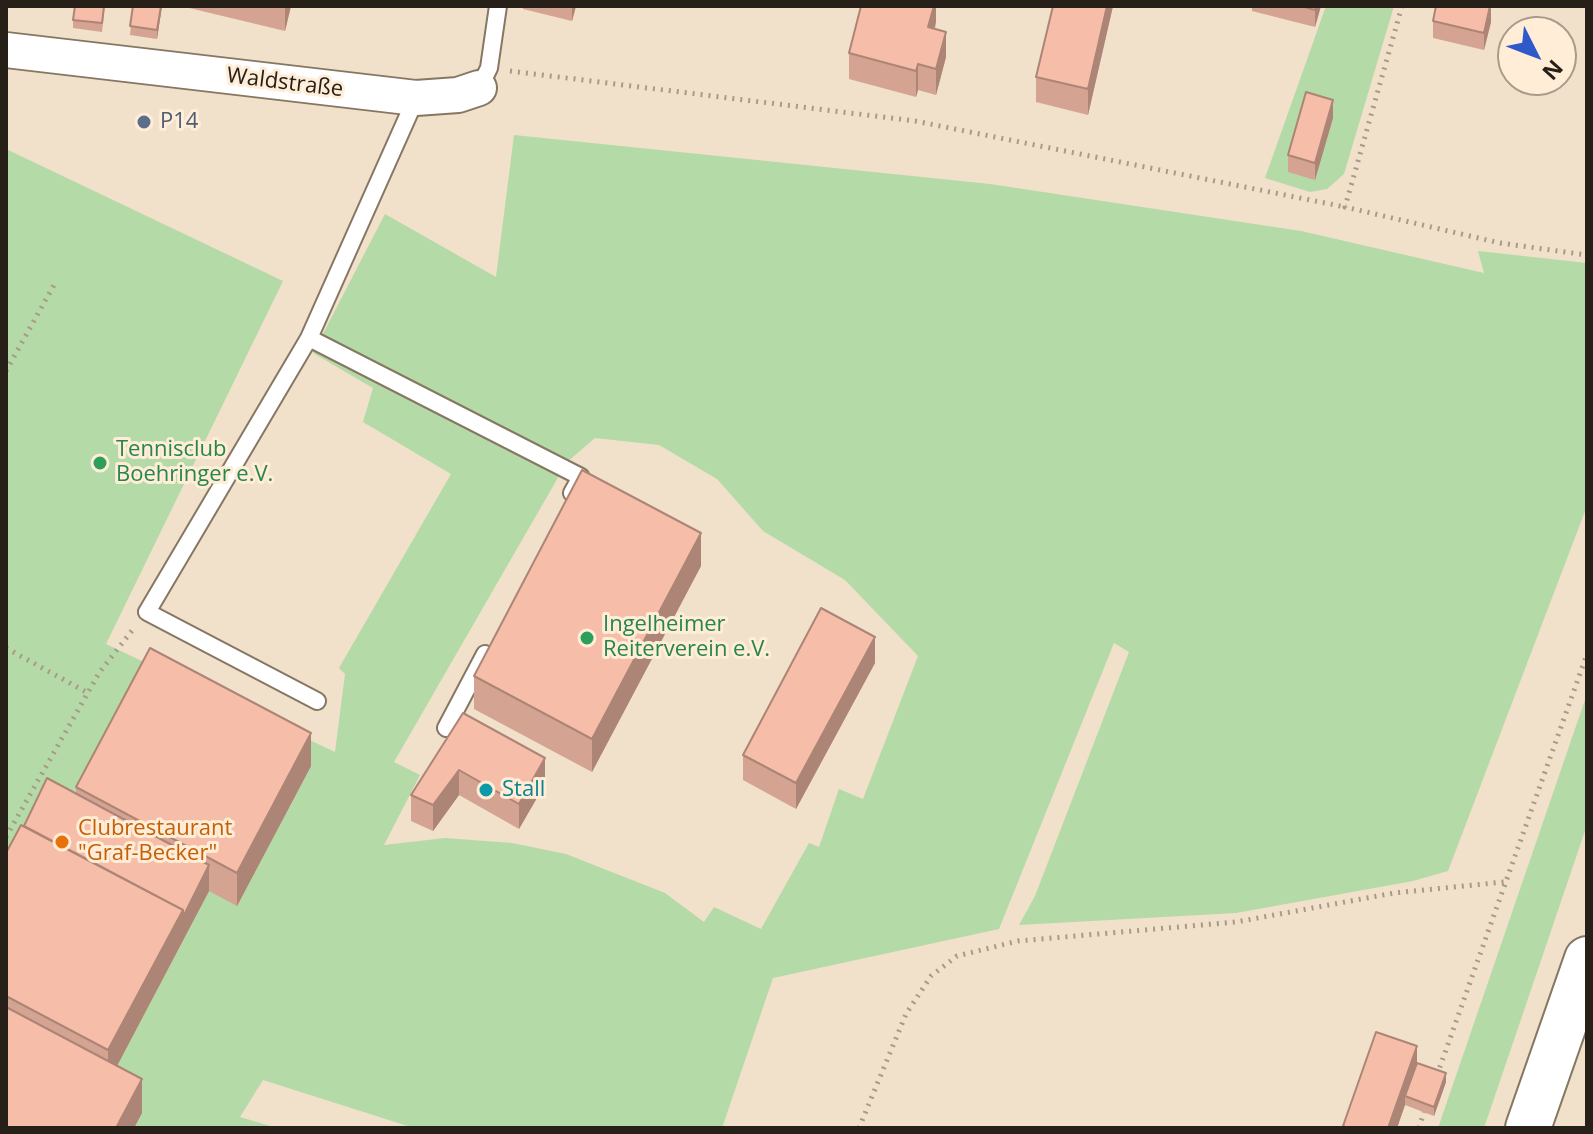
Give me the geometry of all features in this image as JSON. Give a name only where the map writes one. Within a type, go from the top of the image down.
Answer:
[{"type":"highway","points":[[1528,1128],[1587,959]]},
{"type":"street","name":"Waldstraße","points":[[6,50],[416,98],[458,95],[484,78]]},
{"type":"lane","points":[[484,78],[498,6]]},
{"type":"lane","points":[[317,701],[147,612],[309,338],[416,98]]},
{"type":"lane","points":[[309,338],[581,477],[566,505]]},
{"type":"lane","points":[[446,728],[491,644]]},
{"type":"path","points":[[1345,207],[1402,6]]},
{"type":"path","points":[[484,78],[915,121],[1345,207],[1500,243],[1587,255]]},
{"type":"path","points":[[6,371],[54,285]]},
{"type":"path","points":[[6,837],[88,693],[147,612]]},
{"type":"path","points":[[6,648],[88,693]]},
{"type":"path","points":[[1436,1078],[1587,654]]},
{"type":"path","points":[[859,1128],[906,1014],[931,976],[957,956],[1018,941],[1236,922],[1394,893],[1504,882]]},
{"type":"path","points":[[1419,1128],[1424,1112]]},
{"type":"green space","points":[[1326,6],[1394,6],[1344,174],[1327,189],[1310,192],[1265,178]]},
{"type":"green space","points":[[514,135],[990,184],[1301,231],[1484,273],[1478,251],[1587,263],[1587,506],[1448,871],[1413,881],[1236,913],[1019,925],[1035,896],[1129,652],[1114,643],[999,929],[773,978],[722,1128],[414,1128],[263,1080],[240,1117],[277,1128],[6,1128],[6,149],[283,281],[106,644],[335,752],[345,674],[339,668],[451,474],[363,422],[373,388],[313,353],[385,214],[496,277]],"holes":[[[595,438],[659,445],[717,479],[763,531],[845,580],[918,656],[863,799],[839,789],[819,847],[809,843],[761,929],[714,907],[704,922],[665,893],[566,854],[512,843],[445,838],[384,845],[420,775],[394,762],[567,462]]]},
{"type":"green space","points":[[1587,694],[1587,825],[1484,1128],[1438,1128]]},
{"type":"building","points":[[75,6],[104,6],[102,23],[73,20]]},
{"type":"building","points":[[133,6],[161,6],[157,30],[130,26]]},
{"type":"building","points":[[861,6],[934,6],[928,27],[946,32],[936,69],[918,64],[916,71],[849,53]]},
{"type":"building","points":[[1053,6],[1107,6],[1088,89],[1036,77]]},
{"type":"building","points":[[1436,6],[1490,6],[1484,33],[1433,21]]},
{"type":"building","points":[[1306,92],[1333,100],[1315,163],[1288,155]]},
{"type":"building","name":"Ingelheimer Reiterverein e.V.","points":[[582,470],[701,533],[592,739],[474,676]]},
{"type":"building","points":[[821,608],[875,637],[796,783],[743,755]]},
{"type":"building","points":[[150,648],[311,733],[237,873],[76,787]]},
{"type":"building","points":[[463,713],[545,758],[519,804],[459,770],[433,805],[411,795]]},
{"type":"building","points":[[47,778],[209,865],[183,917],[183,910],[24,826]]},
{"type":"building","points":[[21,825],[183,910],[108,1050],[6,996],[6,853]]},
{"type":"building","points":[[6,1007],[142,1079],[116,1128],[6,1128]]},
{"type":"building","points":[[1376,1032],[1417,1046],[1388,1128],[1347,1128],[1343,1126]]},
{"type":"building","points":[[1417,1063],[1446,1073],[1434,1107],[1405,1096]]},
{"type":"place","name":"P14","points":[[144,122]]},
{"type":"place","name":"Tennisclub Boehringer e.V.","points":[[100,463]]},
{"type":"place","name":"Ingelheimer Reiterverein e.V.","points":[[587,638]]},
{"type":"place","name":"Stall","points":[[486,790]]},
{"type":"place","name":"Clubrestaurant \"Graf-Becker\"","points":[[62,842]]}]
